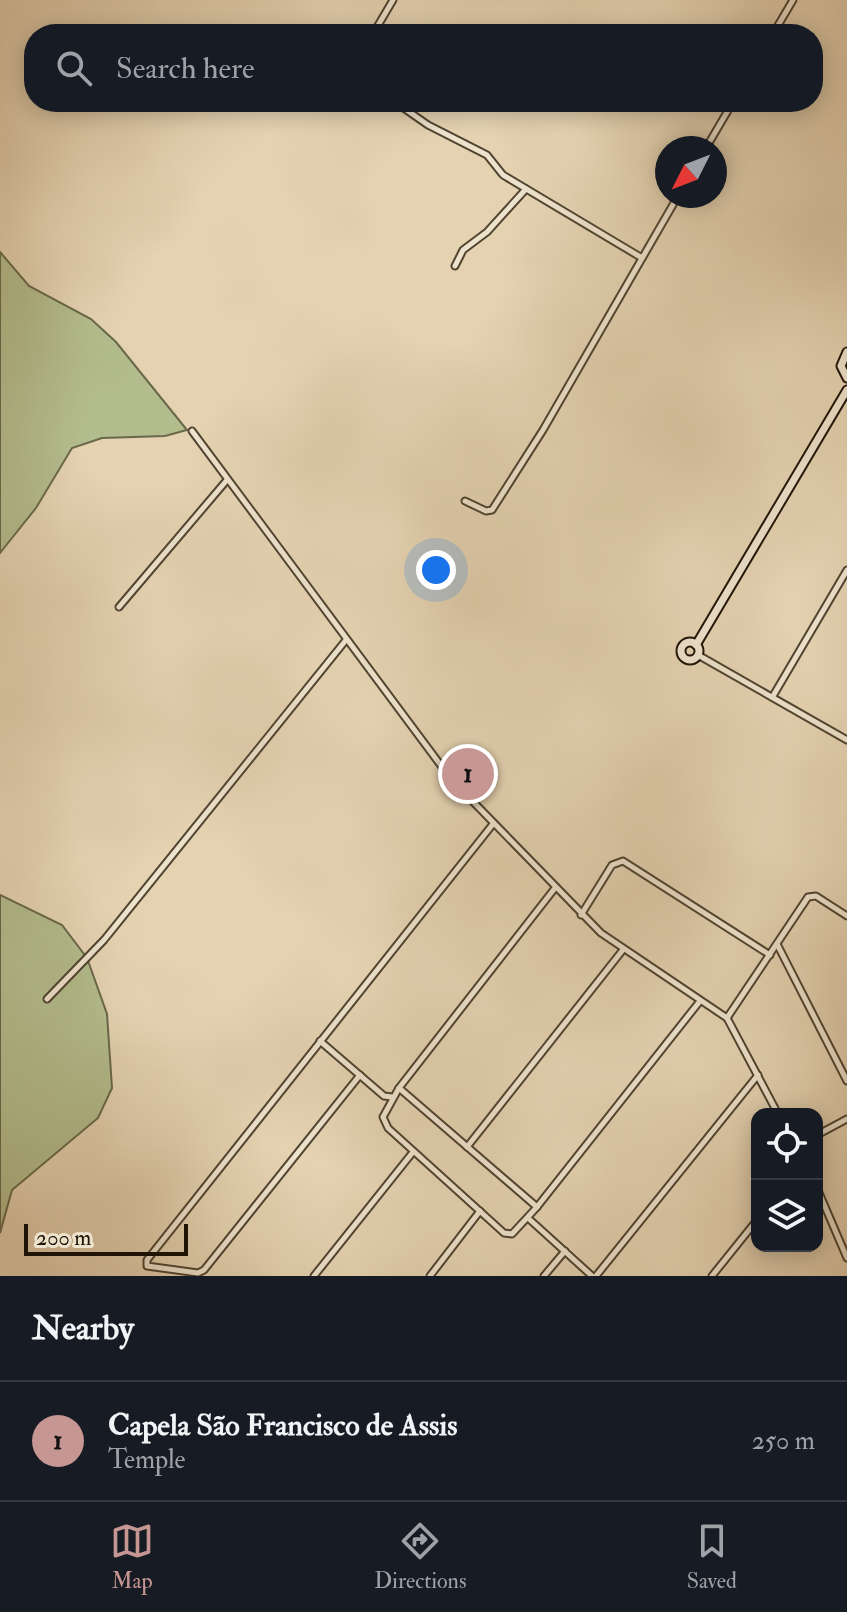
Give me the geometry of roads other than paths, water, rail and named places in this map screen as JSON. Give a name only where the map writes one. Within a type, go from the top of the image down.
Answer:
[{"type":"street","points":[[379,24],[393,0]]},
{"type":"street","points":[[779,24],[793,0]]},
{"type":"street","points":[[409,112],[487,155],[501,172],[526,189],[642,258]]},
{"type":"street","points":[[713,136],[727,112]]},
{"type":"street","points":[[455,266],[463,250],[487,232],[526,189]]},
{"type":"street","points":[[465,501],[486,511],[493,508],[671,208]]},
{"type":"street","points":[[847,352],[841,366],[847,378]]},
{"type":"street","points":[[698,655],[696,645],[847,390]]},
{"type":"street","points":[[192,431],[451,779],[581,915],[622,951],[727,1018],[775,1108]]},
{"type":"street","points":[[119,607],[227,480]]},
{"type":"street","points":[[773,696],[847,570]]},
{"type":"street","points":[[47,999],[104,940],[346,640]]},
{"type":"street","points":[[696,645],[686,643],[680,651],[686,660],[698,655]]},
{"type":"street","points":[[698,655],[847,740]]},
{"type":"street","points":[[360,1075],[204,1270],[198,1273],[149,1267],[147,1260],[493,824]]},
{"type":"street","points":[[581,915],[612,865],[623,861],[770,955]]},
{"type":"street","points":[[555,888],[392,1097],[383,1120],[413,1152],[510,1235],[537,1207],[700,1001]]},
{"type":"street","points":[[727,1018],[809,896],[816,896],[847,916]]},
{"type":"street","points":[[777,943],[847,1081]]},
{"type":"street","points":[[467,1147],[622,951]]},
{"type":"street","points":[[320,1041],[384,1096],[392,1097]]},
{"type":"street","points":[[528,1218],[594,1276],[758,1075]]},
{"type":"street","points":[[399,1088],[537,1207]]},
{"type":"street","points":[[823,1132],[847,1119]]},
{"type":"street","points":[[314,1276],[413,1152]]},
{"type":"street","points":[[823,1202],[847,1258]]},
{"type":"street","points":[[430,1276],[480,1211]]},
{"type":"street","points":[[712,1276],[751,1227]]},
{"type":"street","points":[[544,1276],[565,1251]]},
{"type":"place","name":"Capela São Francisco de Assis","points":[[468,774]]}]
